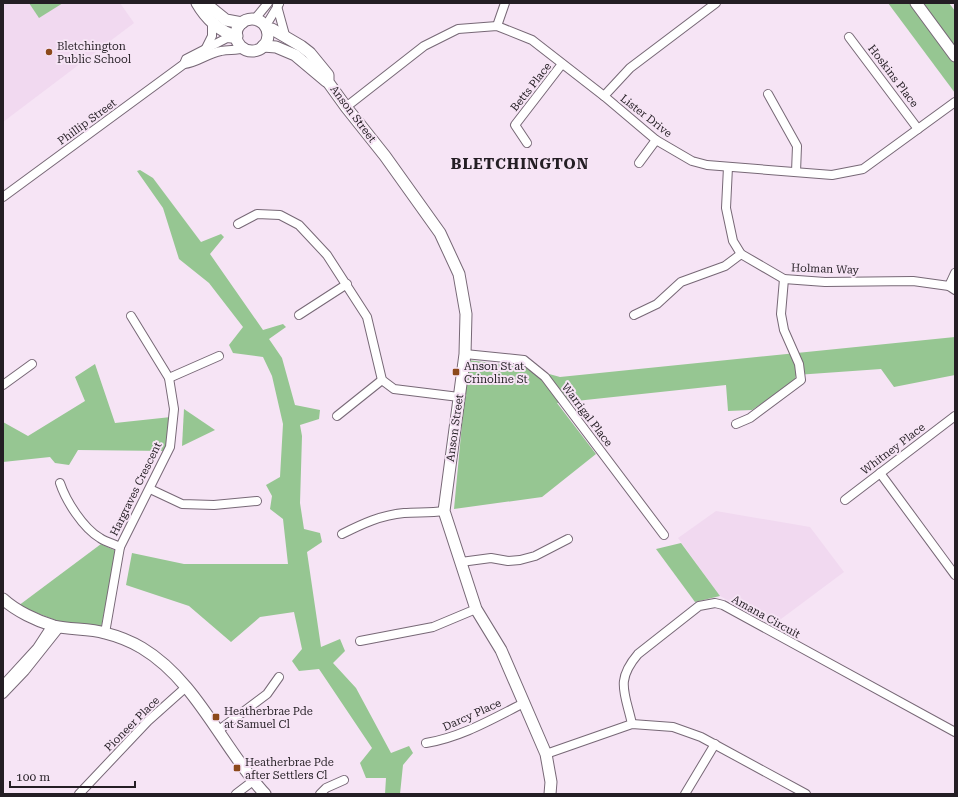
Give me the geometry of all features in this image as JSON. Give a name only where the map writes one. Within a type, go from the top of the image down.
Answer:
[{"type":"street","points":[[197,3],[212,22],[237,37],[244,48],[252,51],[263,46],[268,38],[266,28],[261,23],[254,20]]},
{"type":"street","points":[[205,3],[226,20],[242,23],[254,20],[268,3]]},
{"type":"street","points":[[497,26],[504,3]]},
{"type":"street","points":[[604,96],[630,68],[716,3]]},
{"type":"street","points":[[916,3],[955,56]]},
{"type":"street","points":[[266,28],[278,4]]},
{"type":"street","points":[[278,4],[285,35]]},
{"type":"street","points":[[206,48],[212,36],[212,22]]},
{"type":"street","points":[[237,37],[238,29],[242,23]]},
{"type":"street","name":"Lister Drive","points":[[346,107],[424,46],[458,28],[497,26],[532,40],[604,96],[656,140],[692,161],[728,167],[832,175],[863,169],[955,102]]},
{"type":"street","name":"Anson Street","points":[[266,28],[285,35],[310,53],[328,75],[328,82]]},
{"type":"street","name":"Phillip Street","points":[[184,64],[186,59],[206,48],[227,38],[237,37]]},
{"type":"street","name":"Hoskins Place","points":[[849,37],[918,129]]},
{"type":"street","name":"Anson Street","points":[[263,46],[276,47],[295,55],[311,67],[323,80],[328,82],[385,156],[440,233],[459,274],[466,314],[465,354],[444,511],[462,562],[476,609],[501,650],[546,754],[550,794]]},
{"type":"street","name":"Phillip Street","points":[[3,198],[184,64],[219,51],[244,48]]},
{"type":"street","name":"Betts Place","points":[[527,143],[515,125],[562,64]]},
{"type":"street","points":[[768,94],[797,146],[796,172]]},
{"type":"street","points":[[639,163],[656,140]]},
{"type":"street","points":[[634,315],[657,304],[681,282],[725,266],[741,254],[733,241],[726,208],[728,167]]},
{"type":"street","points":[[238,224],[257,214],[280,214],[299,225],[327,255],[348,284],[367,317],[382,380],[394,389],[459,397]]},
{"type":"street","name":"Holman Way","points":[[741,254],[784,279],[825,282],[913,281],[952,288]]},
{"type":"street","points":[[952,288],[955,274]]},
{"type":"street","points":[[736,424],[750,418],[801,380],[799,364],[784,330],[781,314],[784,279]]},
{"type":"street","points":[[299,315],[348,284]]},
{"type":"street","name":"Hargraves Crescent","points":[[105,633],[120,547],[170,447],[174,409],[169,378],[131,316]]},
{"type":"street","name":"Warrigal Place","points":[[465,354],[524,360],[545,377],[664,536]]},
{"type":"street","points":[[169,378],[219,356]]},
{"type":"street","points":[[3,384],[32,364]]},
{"type":"street","points":[[337,416],[382,380]]},
{"type":"street","name":"Whitney Place","points":[[845,500],[955,416]]},
{"type":"street","points":[[880,473],[955,575]]},
{"type":"street","points":[[60,483],[63,494],[78,516],[99,538],[120,547]]},
{"type":"street","points":[[150,489],[182,504],[214,505],[257,501]]},
{"type":"street","points":[[342,534],[364,523],[403,513],[444,511]]},
{"type":"street","points":[[462,562],[491,558],[508,561],[520,560],[534,556],[568,539]]},
{"type":"street","points":[[3,599],[13,608],[56,626],[105,633],[141,648],[173,673],[219,730],[253,781],[266,794]]},
{"type":"street","name":"Amana Circuit","points":[[632,724],[623,679],[631,662],[638,654],[699,606],[715,603],[723,605],[955,732]]},
{"type":"street","points":[[360,641],[433,627],[476,609]]},
{"type":"street","points":[[3,685],[56,626]]},
{"type":"street","points":[[3,694],[25,671],[56,626]]},
{"type":"street","points":[[219,730],[267,694],[279,677]]},
{"type":"street","name":"Pioneer Place","points":[[79,794],[148,721],[185,688]]},
{"type":"street","name":"Darcy Place","points":[[426,743],[446,740],[524,704]]},
{"type":"street","points":[[546,754],[632,724],[673,727],[694,734],[715,744],[806,794]]},
{"type":"street","points":[[685,794],[715,744]]},
{"type":"street","points":[[320,794],[326,788],[344,780]]},
{"type":"street","points":[[236,794],[253,781]]},
{"type":"shaded area","name":"Bletchington Public School","points":[[3,3],[120,3],[134,23],[3,122]]},
{"type":"shaded area","points":[[716,511],[810,527],[844,572],[773,625],[720,596],[678,538]]},
{"type":"green space","points":[[29,3],[63,3],[39,18]]},
{"type":"green space","points":[[888,3],[949,3],[955,11],[955,93]]},
{"type":"green space","points":[[140,170],[153,178],[201,242],[221,234],[224,237],[210,254],[263,330],[283,324],[286,327],[269,339],[282,358],[295,405],[320,410],[319,419],[300,425],[302,436],[300,503],[304,529],[320,533],[322,542],[307,552],[321,647],[340,639],[345,651],[333,663],[356,688],[391,753],[409,746],[413,753],[403,765],[400,794],[385,794],[386,778],[366,778],[360,763],[372,748],[319,669],[299,671],[292,661],[302,649],[294,612],[260,617],[231,642],[189,606],[126,585],[132,553],[184,564],[288,564],[283,519],[270,509],[272,496],[266,485],[280,477],[283,424],[272,376],[263,357],[233,353],[229,345],[243,327],[209,283],[179,259],[163,208],[137,171]]},
{"type":"green space","points":[[955,337],[955,375],[894,387],[881,369],[796,375],[795,381],[752,410],[728,411],[726,385],[557,403],[596,454],[542,497],[454,509],[468,360],[524,367],[560,377]]},
{"type":"green space","points":[[95,364],[115,423],[171,417],[166,451],[78,450],[69,465],[55,463],[50,457],[3,462],[3,422],[28,436],[85,401],[75,377]]},
{"type":"green space","points":[[184,409],[215,430],[182,446]]},
{"type":"green space","points":[[681,543],[720,596],[695,602],[656,549]]},
{"type":"green space","points":[[101,544],[116,551],[101,628],[58,621],[18,606]]},
{"type":"place","name":"Bletchington Public School","points":[[49,52]]},
{"type":"place","name":"Anson St at Crinoline St","points":[[456,372]]},
{"type":"place","name":"Heatherbrae Pde at Samuel Cl","points":[[216,717]]},
{"type":"place","name":"Heatherbrae Pde after Settlers Cl","points":[[237,768]]},
{"type":"district","name":"BLETCHINGTON","points":[[520,164]]}]
